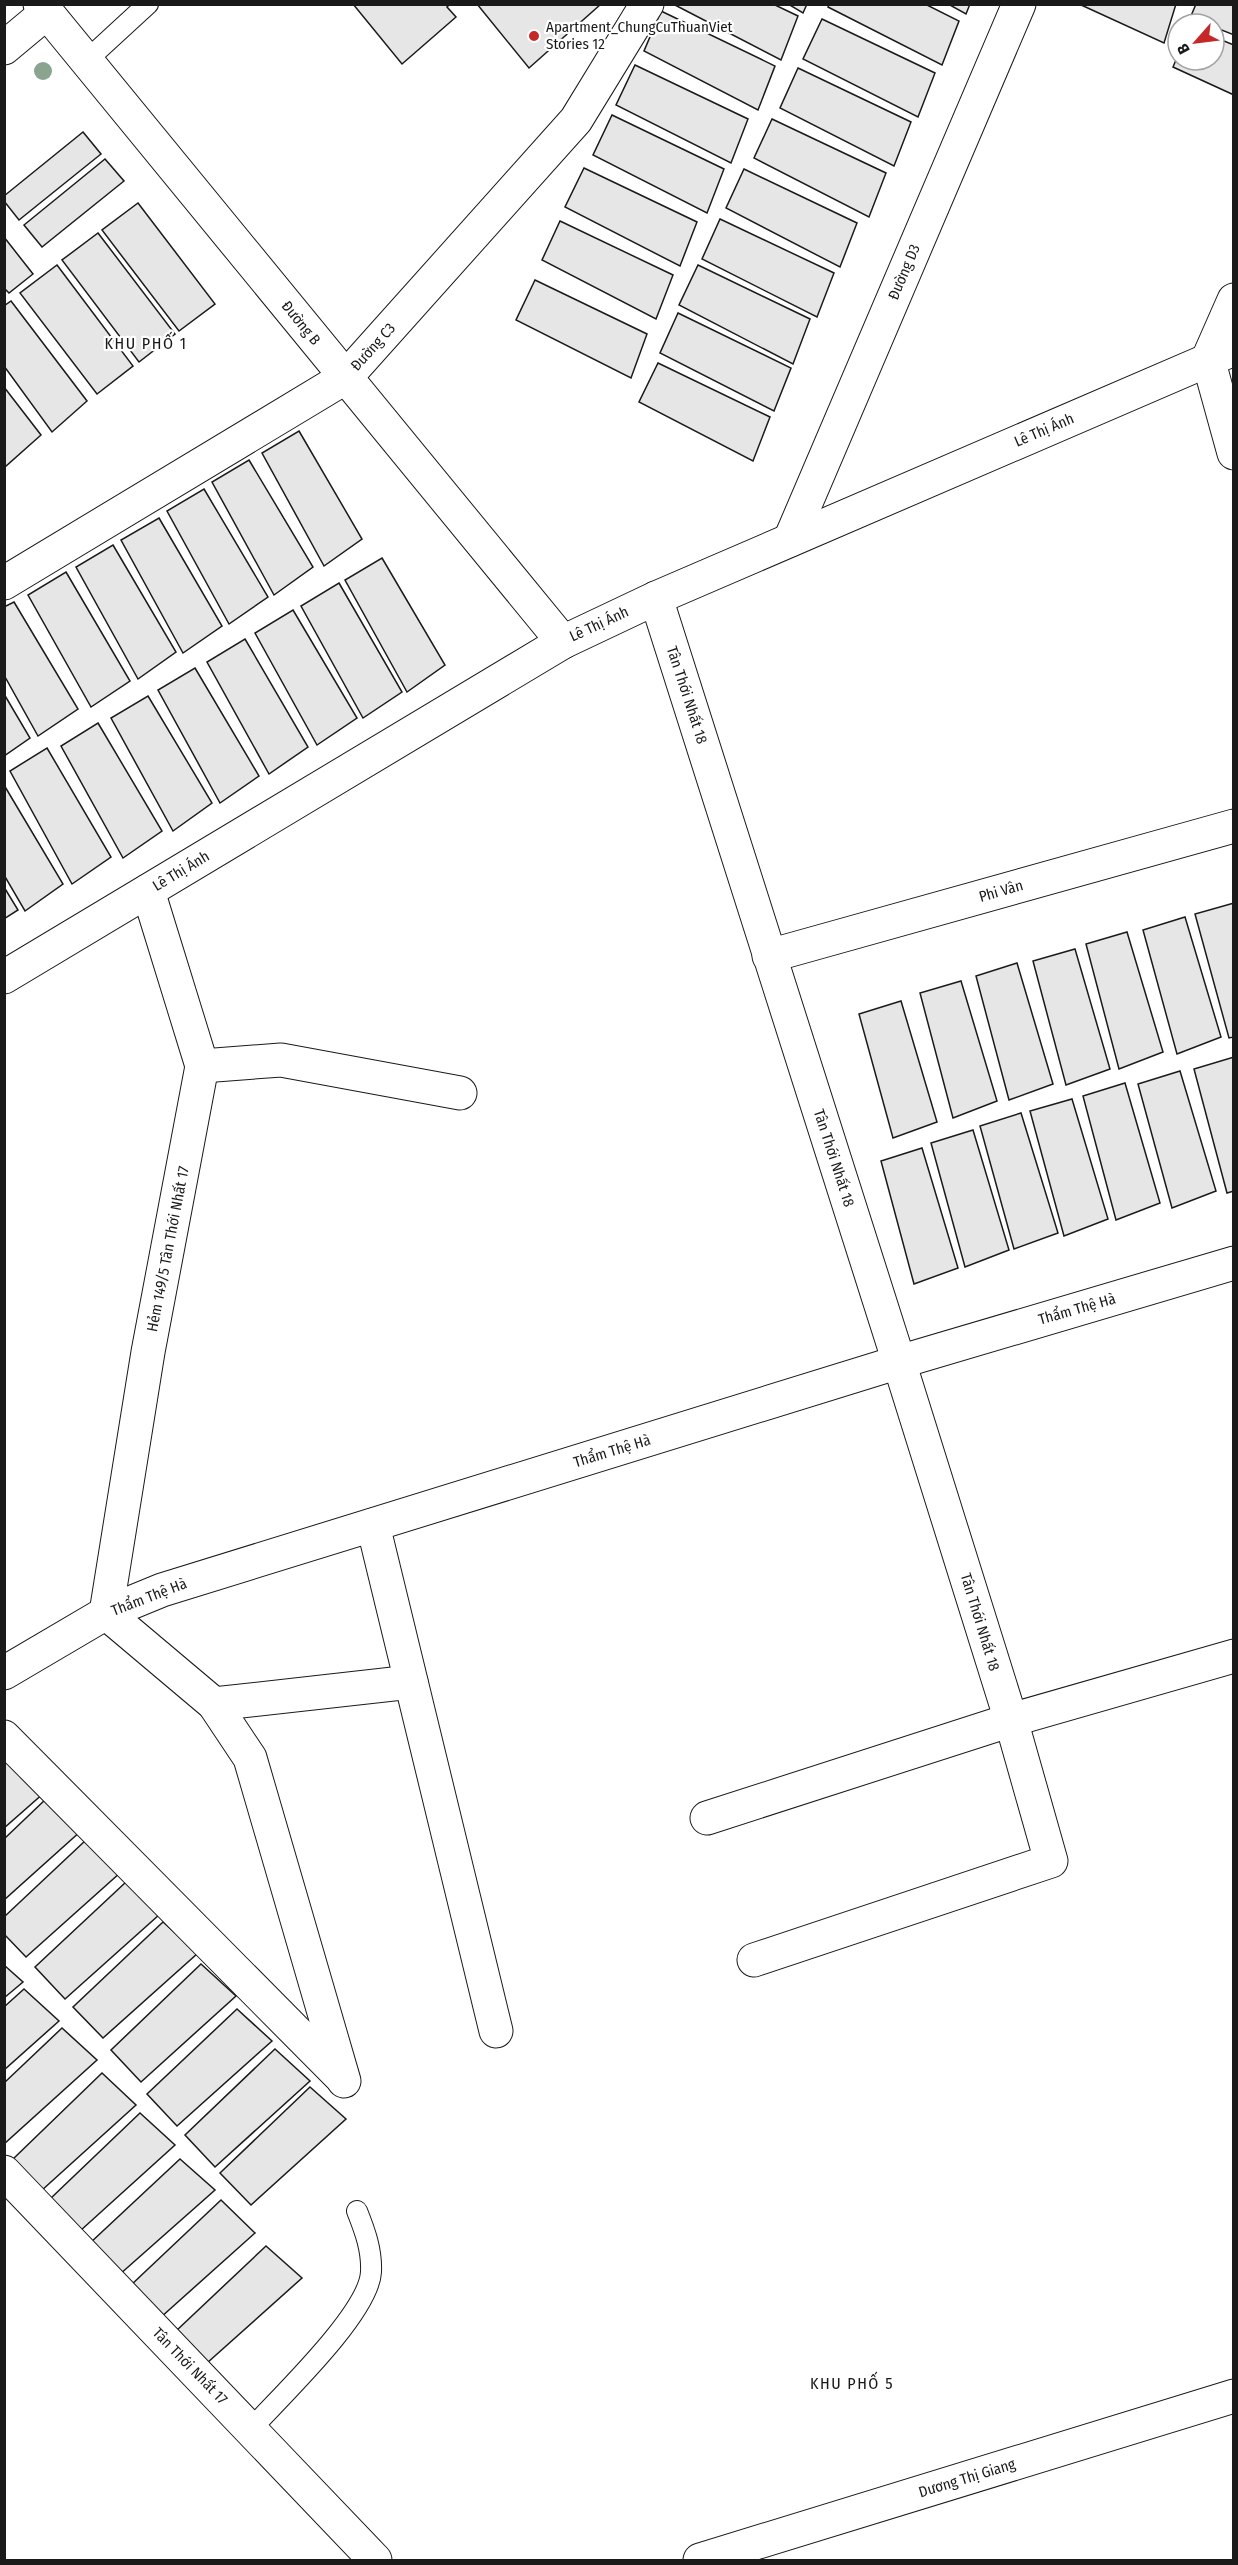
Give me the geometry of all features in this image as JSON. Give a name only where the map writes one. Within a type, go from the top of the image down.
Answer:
[{"type":"street","name":"Đường C3","points":[[4,583],[346,378],[576,120],[647,4]]},
{"type":"street","name":"Đường D3","points":[[790,540],[1019,4]]},
{"type":"street","name":"Đường B","points":[[43,9],[563,642]]},
{"type":"street","points":[[4,48],[43,9]]},
{"type":"street","points":[[1233,300],[1221,354],[1233,453]]},
{"type":"street","name":"Lê Thị Ánh","points":[[4,977],[563,642],[656,598],[1221,354]]},
{"type":"street","name":"Tân Thới Nhất 18","points":[[656,598],[1011,1720],[1051,1861],[754,1960]]},
{"type":"street","name":"Phi Vân","points":[[769,956],[1233,826]]},
{"type":"street","name":"Hẻm 149/5 Tân Thới Nhất 17","points":[[106,1613],[148,1352],[202,1066],[148,891]]},
{"type":"street","points":[[202,1066],[281,1060],[460,1093]]},
{"type":"street","name":"Thẩm Thệ Hà","points":[[4,1673],[106,1613],[162,1590],[899,1362],[1233,1263]]},
{"type":"street","points":[[373,1525],[496,2031]]},
{"type":"street","points":[[4,1737],[344,2081],[250,1758],[214,1704],[106,1613]]},
{"type":"street","points":[[707,1818],[1011,1720],[1233,1656]]},
{"type":"street","points":[[214,1704],[411,1683]]},
{"type":"street","name":"Tân Thới Nhất 17","points":[[4,2172],[375,2560]]},
{"type":"street","name":"Dương Thị Giang","points":[[700,2560],[1233,2396]]},
{"type":"lane","points":[[86,61],[148,4]]},
{"type":"lane","points":[[250,2430],[351,2320],[365,2297],[372,2274],[370,2244],[357,2211]]},
{"type":"building","points":[[353,4],[450,4],[447,7],[456,17],[402,64]]},
{"type":"building","name":"Apartment_ChungCuThuanViet Stories 12","points":[[477,4],[601,4],[529,68]]},
{"type":"building","points":[[673,4],[773,4],[798,16],[781,60]]},
{"type":"building","points":[[788,4],[807,4],[803,13]]},
{"type":"building","points":[[829,4],[925,4],[959,21],[942,65],[828,7]]},
{"type":"building","points":[[948,4],[970,4],[966,14]]},
{"type":"building","points":[[1079,4],[1176,4],[1174,12],[1166,12],[1164,43]]},
{"type":"building","points":[[1196,4],[1234,4],[1234,35],[1226,32],[1226,12],[1193,12]]},
{"type":"building","points":[[661,11],[775,66],[758,110],[644,51]]},
{"type":"building","points":[[822,19],[935,73],[918,117],[803,59]]},
{"type":"building","points":[[1226,42],[1234,45],[1234,95],[1184,72],[1226,72]]},
{"type":"building","points":[[635,65],[748,119],[731,163],[616,105]]},
{"type":"building","points":[[798,68],[911,122],[894,166],[780,108]]},
{"type":"building","points":[[612,115],[724,169],[707,213],[593,155]]},
{"type":"building","points":[[772,119],[886,173],[869,217],[754,158]]},
{"type":"building","points":[[83,132],[101,154],[19,220],[4,201],[4,196]]},
{"type":"building","points":[[105,159],[124,181],[42,247],[24,225]]},
{"type":"building","points":[[584,168],[697,222],[680,266],[565,207]]},
{"type":"building","points":[[744,169],[857,223],[840,267],[726,208]]},
{"type":"building","points":[[138,203],[215,304],[179,331],[102,230]]},
{"type":"building","points":[[720,219],[834,273],[817,317],[702,259]]},
{"type":"building","points":[[560,221],[673,275],[656,319],[542,260]]},
{"type":"building","points":[[98,233],[175,334],[139,362],[62,260]]},
{"type":"building","points":[[4,237],[33,274],[9,293],[4,288]]},
{"type":"building","points":[[57,265],[133,366],[97,394],[20,293]]},
{"type":"building","points":[[698,265],[810,319],[793,364],[679,305]]},
{"type":"building","points":[[535,280],[647,334],[631,378],[516,320]]},
{"type":"building","points":[[11,301],[87,401],[52,432],[4,366],[4,306]]},
{"type":"building","points":[[678,313],[791,368],[774,411],[660,353]]},
{"type":"building","points":[[658,363],[770,417],[753,461],[639,402]]},
{"type":"building","points":[[4,387],[41,435],[6,466],[4,465]]},
{"type":"building","points":[[299,431],[362,539],[324,566],[262,453]]},
{"type":"building","points":[[249,460],[313,567],[274,595],[212,482]]},
{"type":"building","points":[[204,489],[268,597],[229,624],[167,511]]},
{"type":"building","points":[[159,518],[222,626],[183,653],[121,540]]},
{"type":"building","points":[[113,545],[176,652],[138,679],[76,567]]},
{"type":"building","points":[[382,558],[445,665],[407,692],[345,580]]},
{"type":"building","points":[[66,572],[130,681],[91,707],[28,595]]},
{"type":"building","points":[[339,583],[402,692],[363,718],[301,606]]},
{"type":"building","points":[[14,602],[78,709],[38,736],[4,675],[4,607]]},
{"type":"building","points":[[293,610],[357,718],[317,745],[255,633]]},
{"type":"building","points":[[245,639],[308,747],[269,774],[207,662]]},
{"type":"building","points":[[195,668],[259,776],[220,803],[158,690]]},
{"type":"building","points":[[4,694],[30,738],[4,756]]},
{"type":"building","points":[[148,696],[212,803],[173,831],[111,718]]},
{"type":"building","points":[[98,723],[162,831],[123,858],[61,746]]},
{"type":"building","points":[[47,748],[111,857],[72,884],[10,771]]},
{"type":"building","points":[[4,785],[63,884],[25,911],[4,875]]},
{"type":"building","points":[[4,887],[18,910],[4,919]]},
{"type":"building","points":[[1234,903],[1234,1037],[1229,1038],[1195,914]]},
{"type":"building","points":[[1185,917],[1221,1037],[1177,1054],[1143,930]]},
{"type":"building","points":[[1127,932],[1163,1052],[1119,1069],[1086,944]]},
{"type":"building","points":[[1075,949],[1110,1069],[1066,1085],[1033,961]]},
{"type":"building","points":[[1017,963],[1053,1084],[1009,1100],[976,976]]},
{"type":"building","points":[[961,981],[997,1101],[953,1118],[920,993]]},
{"type":"building","points":[[901,1001],[937,1122],[893,1138],[859,1014]]},
{"type":"building","points":[[1234,1057],[1234,1191],[1227,1193],[1194,1069]]},
{"type":"building","points":[[1180,1071],[1216,1191],[1172,1208],[1138,1084]]},
{"type":"building","points":[[1125,1083],[1160,1203],[1116,1220],[1083,1096]]},
{"type":"building","points":[[1072,1099],[1108,1219],[1064,1236],[1030,1111]]},
{"type":"building","points":[[1021,1113],[1058,1233],[1014,1249],[980,1126]]},
{"type":"building","points":[[973,1130],[1009,1250],[965,1267],[931,1143]]},
{"type":"building","points":[[922,1148],[958,1268],[914,1284],[881,1161]]},
{"type":"building","points":[[11,1760],[45,1792],[4,1828],[4,1765]]},
{"type":"building","points":[[47,1798],[82,1830],[4,1900],[4,1839]]},
{"type":"building","points":[[86,1840],[121,1872],[26,1957],[4,1934],[4,1917]]},
{"type":"building","points":[[126,1882],[160,1914],[65,1999],[35,1967]]},
{"type":"building","points":[[163,1922],[198,1953],[103,2038],[73,2007]]},
{"type":"building","points":[[201,1964],[236,1996],[141,2082],[111,2050]]},
{"type":"building","points":[[4,1965],[23,1982],[4,1998]]},
{"type":"building","points":[[24,1989],[59,2021],[4,2070],[4,2007]]},
{"type":"building","points":[[237,2009],[272,2041],[177,2126],[147,2094]]},
{"type":"building","points":[[62,2028],[97,2060],[4,2144],[4,2083]]},
{"type":"building","points":[[275,2049],[310,2081],[215,2167],[185,2135]]},
{"type":"building","points":[[102,2073],[136,2105],[41,2191],[12,2160]]},
{"type":"building","points":[[310,2087],[346,2119],[251,2205],[220,2173]]},
{"type":"building","points":[[140,2113],[175,2145],[80,2231],[50,2199]]},
{"type":"building","points":[[180,2159],[215,2190],[119,2275],[89,2244]]},
{"type":"building","points":[[221,2200],[255,2233],[160,2318],[130,2286]]},
{"type":"building","points":[[266,2246],[302,2278],[207,2363],[176,2331]]},
{"type":"place","name":"Apartment_ChungCuThuanViet Stories 12","points":[[534,36]]},
{"type":"district","name":"KHU PHỐ 1","points":[[146,343]]},
{"type":"district","name":"KHU PHỐ 5","points":[[852,2383]]}]
